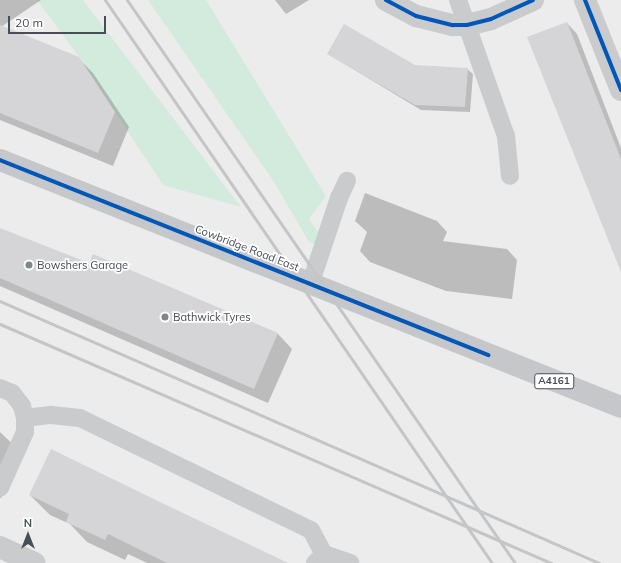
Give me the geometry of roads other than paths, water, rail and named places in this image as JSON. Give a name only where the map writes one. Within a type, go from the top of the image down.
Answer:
[{"type":"main road","name":"Cowbridge Road East","points":[[0,160],[311,282],[621,407]]},
{"type":"street","points":[[386,0],[416,16],[446,24],[467,25],[491,19],[533,0]]},
{"type":"street","points":[[585,0],[621,90]]},
{"type":"street","points":[[0,547],[35,563]]},
{"type":"lane","points":[[458,0],[506,136],[510,176]]},
{"type":"lane","points":[[311,282],[338,198],[347,181]]},
{"type":"lane","points":[[0,388],[12,393],[22,406],[25,418],[25,432],[0,488]]},
{"type":"lane","points":[[25,418],[51,415],[80,418],[311,530],[319,558],[350,563]]},
{"type":"railway","points":[[105,0],[492,563]]},
{"type":"railway","points":[[127,0],[515,563]]},
{"type":"railway","points":[[0,301],[599,563]]},
{"type":"railway","points":[[0,324],[551,563]]},
{"type":"place","name":"Bowshers Garage","points":[[29,265]]},
{"type":"place","name":"Bathwick Tyres","points":[[165,317]]}]
